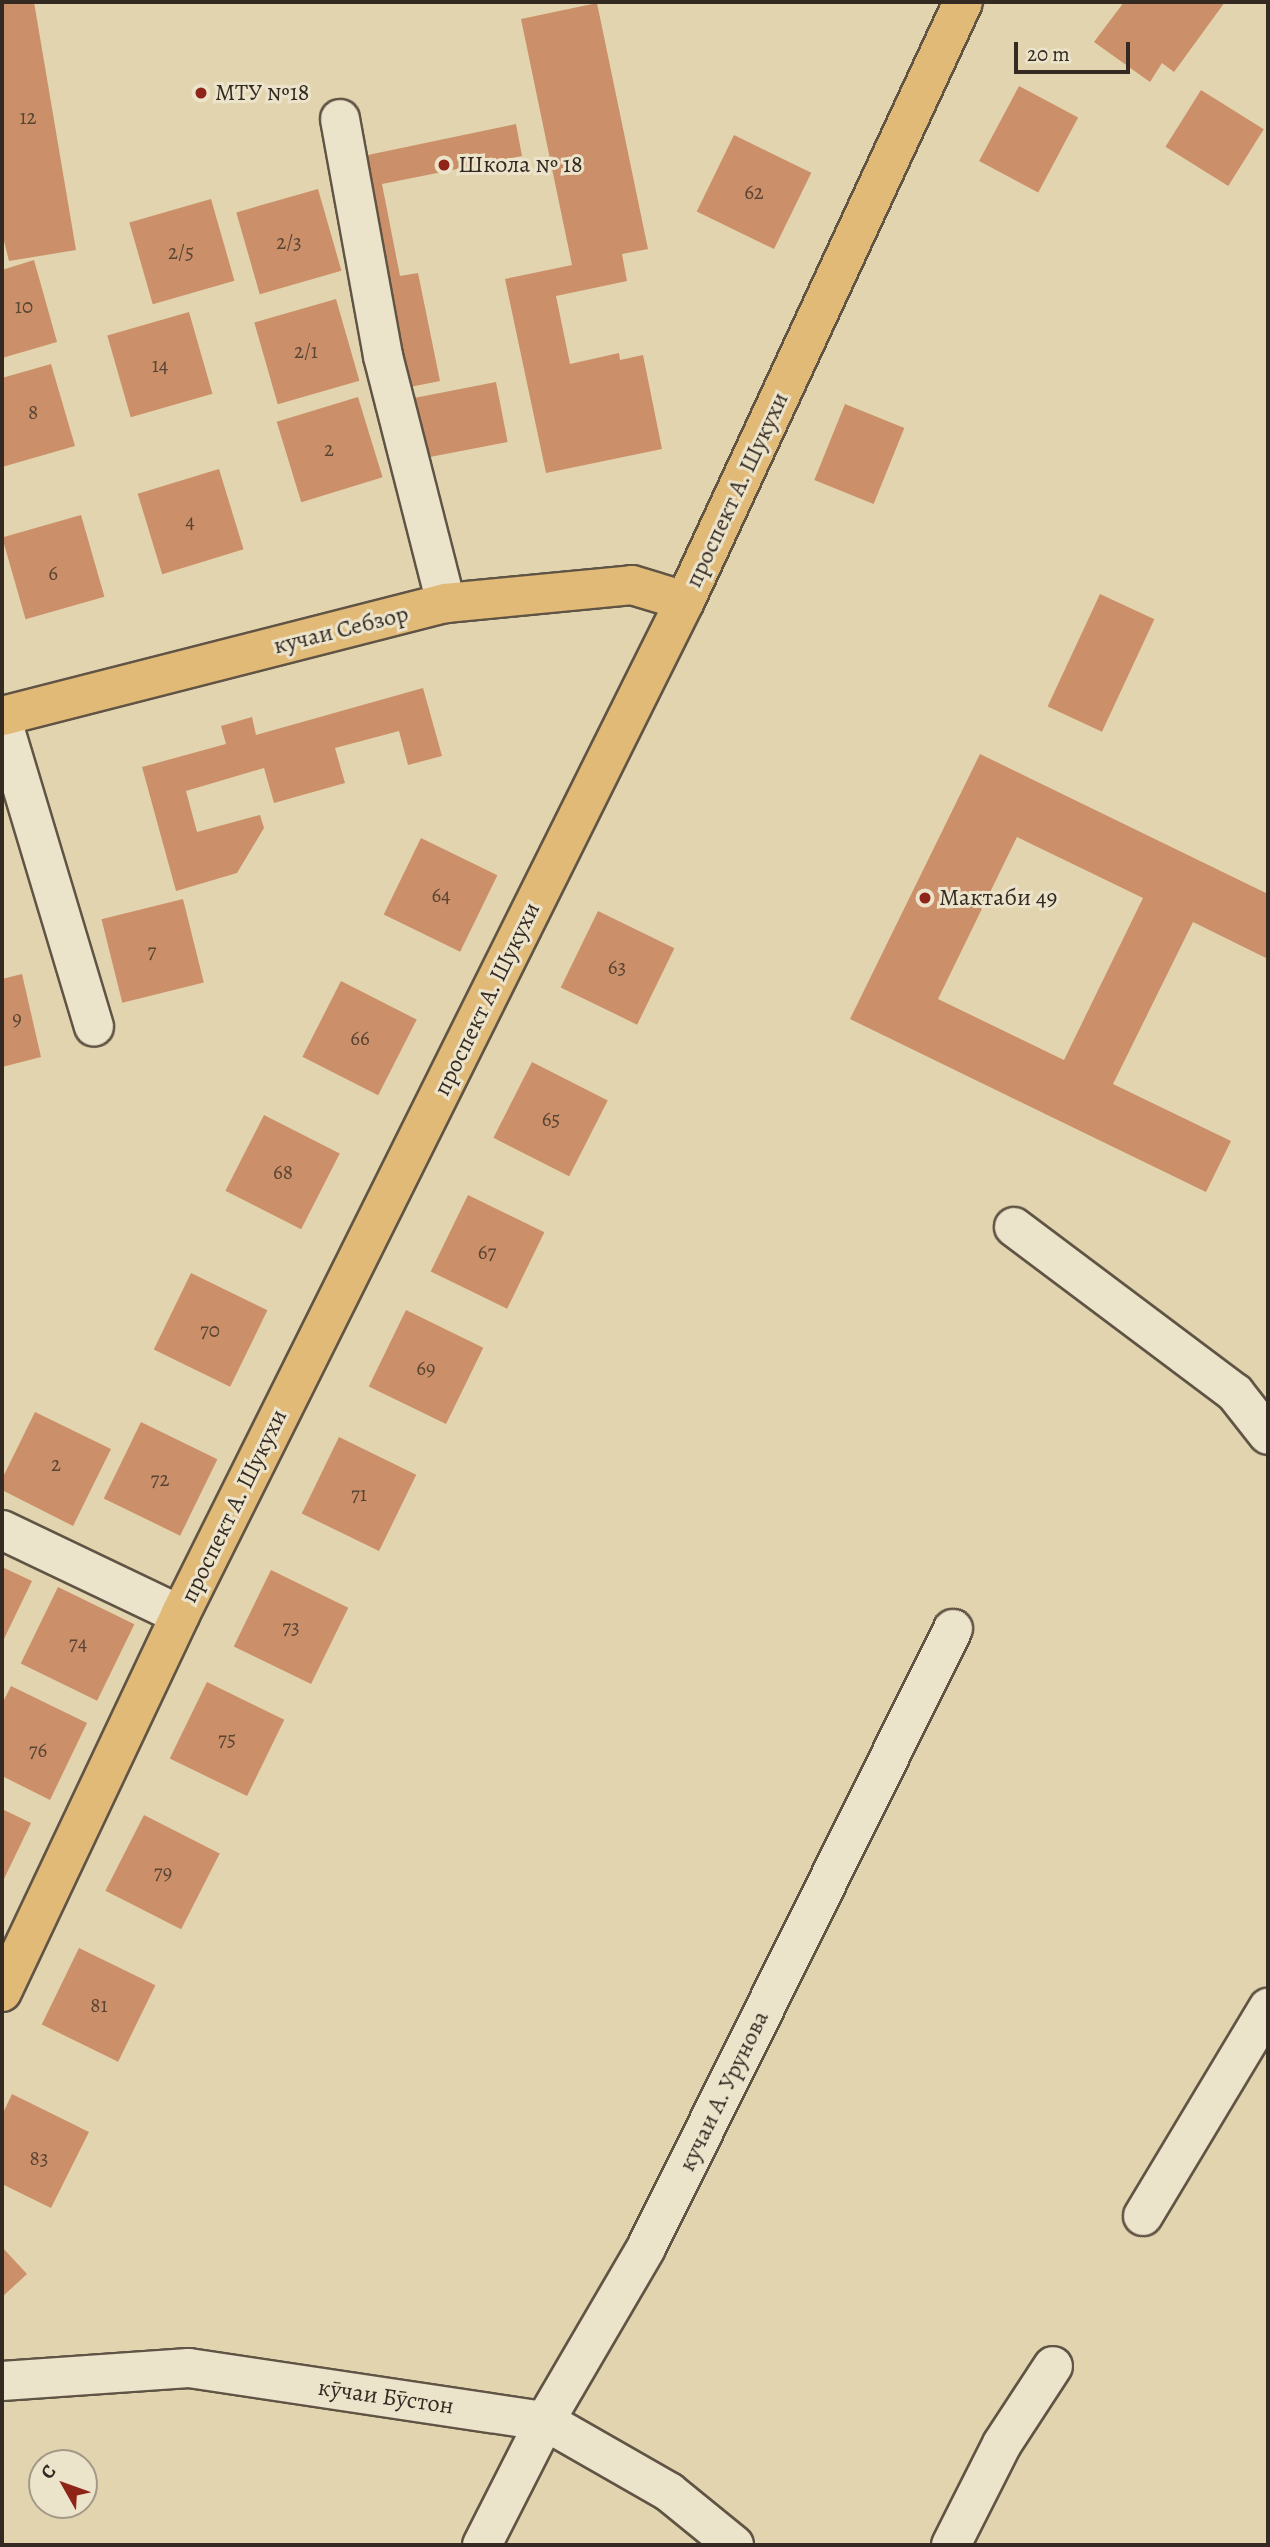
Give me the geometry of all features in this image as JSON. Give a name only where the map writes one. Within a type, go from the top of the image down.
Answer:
[{"type":"main road","name":"проспект А. Шукухи","points":[[2,1992],[12,1946],[180,1615],[685,601],[963,2]]},
{"type":"main road","name":"кучаи Себзор","points":[[2,718],[446,603],[632,585],[685,601]]},
{"type":"street","points":[[340,119],[383,356],[446,603]]},
{"type":"street","points":[[2,718],[94,1027]]},
{"type":"street","points":[[1014,1227],[1235,1393],[1268,1435]]},
{"type":"street","points":[[2,1531],[180,1615]]},
{"type":"street","name":"кучаи А. Урунова","points":[[482,2545],[545,2421],[646,2248],[953,1629]]},
{"type":"street","points":[[1143,2216],[1268,2008]]},
{"type":"street","points":[[951,2545],[1002,2444],[1052,2367]]},
{"type":"street","name":"кӯчаи Бӯстон","points":[[2,2381],[189,2368],[545,2421],[669,2492],[734,2545]]},
{"type":"building","points":[[2,2],[34,2],[76,250],[9,261],[2,233]]},
{"type":"building","points":[[1124,2],[1225,2],[1174,72],[1162,63],[1150,82],[1094,42]]},
{"type":"building","points":[[597,3],[648,249],[622,254],[627,281],[556,296],[570,364],[619,353],[620,360],[643,355],[662,449],[546,473],[505,279],[572,265],[521,19]]},
{"type":"building","points":[[1019,86],[1078,117],[1038,193],[979,161]]},
{"type":"building","points":[[1201,90],[1264,129],[1228,186],[1165,147]]},
{"type":"building","points":[[516,124],[522,156],[382,184],[400,276],[418,273],[440,381],[390,391],[344,160]]},
{"type":"building","points":[[734,135],[811,173],[774,249],[697,211]]},
{"type":"building","points":[[318,189],[341,271],[260,294],[236,212]]},
{"type":"building","points":[[211,199],[234,281],[153,304],[129,222]]},
{"type":"building","points":[[34,260],[57,342],[2,358],[2,270]]},
{"type":"building","points":[[336,299],[359,381],[278,404],[254,322]]},
{"type":"building","points":[[189,312],[212,394],[131,417],[107,335]]},
{"type":"building","points":[[51,364],[75,446],[2,467],[2,378]]},
{"type":"building","points":[[496,382],[508,442],[414,460],[403,400]]},
{"type":"building","points":[[358,397],[383,477],[301,502],[277,422]]},
{"type":"building","points":[[845,404],[904,428],[874,504],[814,480]]},
{"type":"building","points":[[219,469],[244,549],[162,574],[138,494]]},
{"type":"building","points":[[81,515],[104,597],[26,619],[2,538]]},
{"type":"building","points":[[1100,594],[1154,619],[1102,732],[1048,706]]},
{"type":"building","points":[[423,688],[442,756],[408,765],[399,731],[335,748],[345,783],[274,803],[264,768],[186,791],[197,832],[260,815],[264,828],[237,873],[176,891],[142,767],[226,744],[221,726],[252,717],[256,735]]},
{"type":"building","points":[[980,754],[1268,894],[1268,959],[1193,922],[1113,1084],[1231,1141],[1206,1192],[850,1019]],"holes":[[[1017,837],[1143,898],[1064,1060],[938,999]]]},
{"type":"building","points":[[421,838],[497,875],[460,952],[384,914]]},
{"type":"building","points":[[183,899],[204,982],[122,1003],[101,919]]},
{"type":"building","points":[[598,911],[674,948],[637,1025],[561,987]]},
{"type":"building","points":[[22,974],[41,1057],[2,1067],[2,979]]},
{"type":"building","points":[[341,981],[417,1020],[378,1095],[302,1057]]},
{"type":"building","points":[[532,1062],[608,1101],[569,1176],[493,1138]]},
{"type":"building","points":[[264,1115],[340,1154],[301,1229],[225,1191]]},
{"type":"building","points":[[468,1195],[544,1232],[507,1309],[431,1271]]},
{"type":"building","points":[[191,1273],[267,1310],[230,1387],[154,1349]]},
{"type":"building","points":[[406,1310],[483,1348],[446,1424],[369,1386]]},
{"type":"building","points":[[35,1412],[111,1449],[73,1526],[2,1490],[2,1479]]},
{"type":"building","points":[[141,1422],[217,1459],[180,1536],[104,1498]]},
{"type":"building","points":[[339,1437],[416,1475],[379,1551],[302,1513]]},
{"type":"building","points":[[2,1567],[32,1581],[2,1643]]},
{"type":"building","points":[[271,1570],[348,1608],[311,1684],[234,1646]]},
{"type":"building","points":[[58,1587],[134,1624],[97,1701],[21,1663]]},
{"type":"building","points":[[207,1682],[284,1720],[247,1796],[170,1758]]},
{"type":"building","points":[[11,1686],[87,1723],[50,1800],[2,1776],[2,1704]]},
{"type":"building","points":[[2,1809],[31,1823],[2,1883]]},
{"type":"building","points":[[144,1815],[220,1854],[181,1929],[105,1891]]},
{"type":"building","points":[[79,1948],[155,1985],[118,2062],[42,2024]]},
{"type":"building","points":[[12,2094],[89,2132],[51,2208],[2,2184],[2,2115]]},
{"type":"building","points":[[2,2247],[27,2274],[2,2297]]},
{"type":"place","name":"МТУ №18","points":[[201,93]]},
{"type":"place","name":"Школа № 18","points":[[444,165]]},
{"type":"place","name":"Мактаби 49","points":[[925,898]]}]
